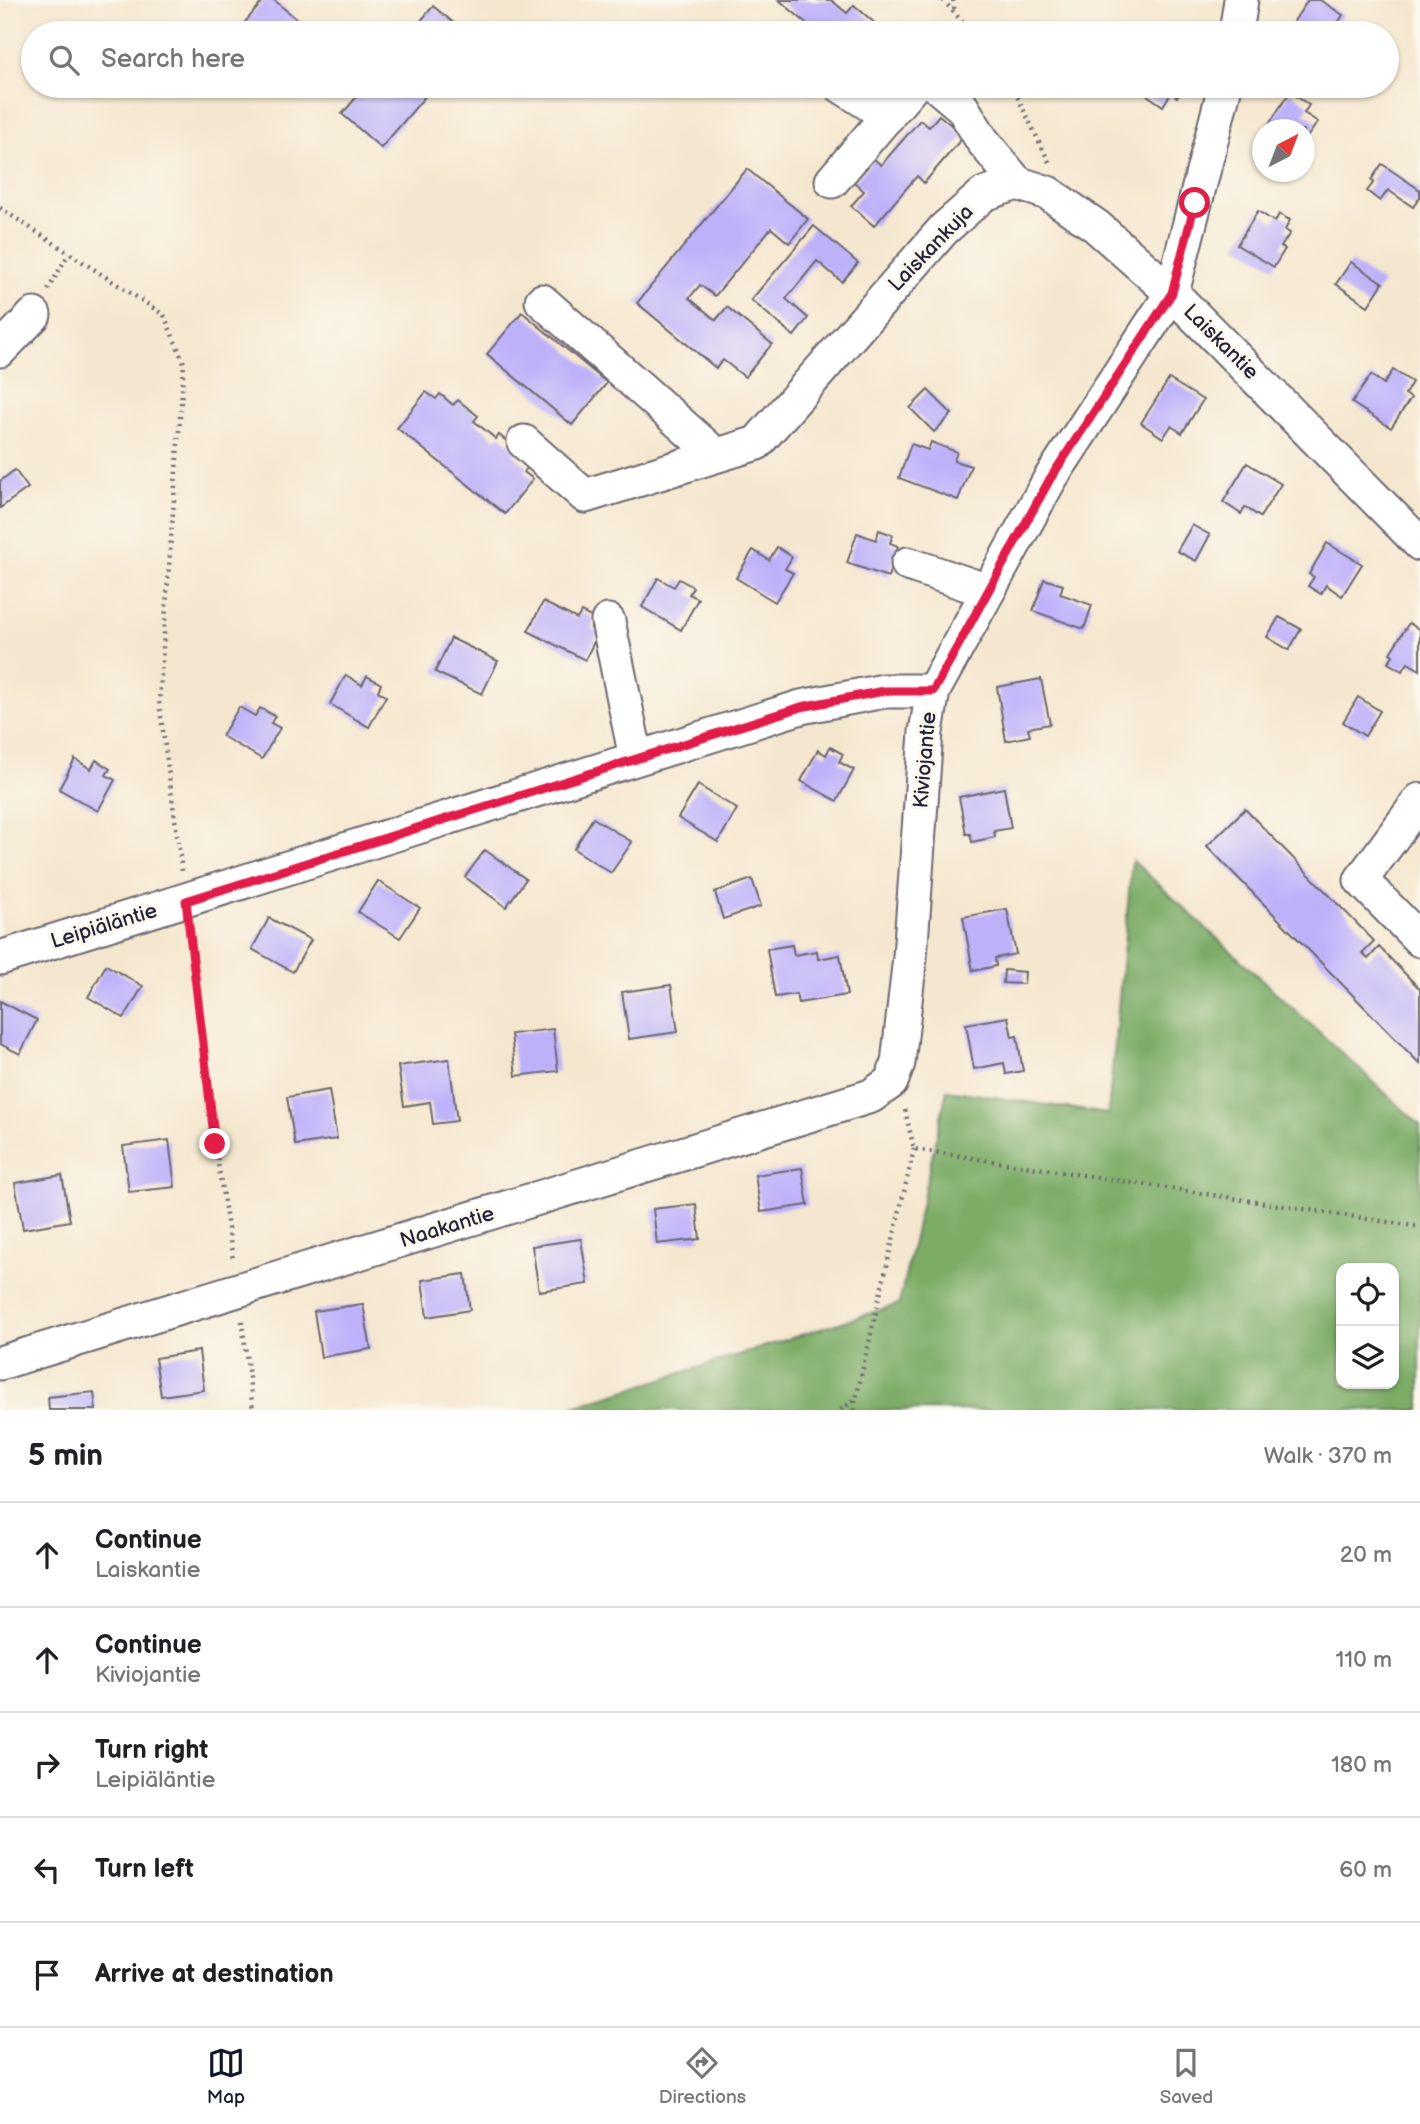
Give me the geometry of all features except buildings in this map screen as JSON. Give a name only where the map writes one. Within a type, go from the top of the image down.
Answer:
[{"type":"street","points":[[1238,21],[1241,0]]},
{"type":"street","points":[[860,98],[888,116]]},
{"type":"street","points":[[832,181],[904,98]]},
{"type":"street","points":[[951,98],[962,107],[982,140],[1017,183],[1048,193],[1096,226],[1172,293]]},
{"type":"street","name":"Laiskantie","points":[[1222,98],[1172,293],[1420,544]]},
{"type":"street","name":"Laiskankuja","points":[[716,455],[757,443],[944,229],[984,194],[1017,183]]},
{"type":"street","name":"Kiviojantie","points":[[891,1083],[898,1063],[910,957],[926,732],[933,691],[1050,479],[1172,293]]},
{"type":"street","points":[[542,301],[716,455]]},
{"type":"street","points":[[0,349],[34,315]]},
{"type":"street","points":[[524,442],[585,496],[716,455]]},
{"type":"street","points":[[908,564],[988,591]]},
{"type":"street","points":[[608,621],[636,758]]},
{"type":"street","name":"Leipiäläntie","points":[[0,958],[801,707],[884,691],[933,691]]},
{"type":"street","points":[[1420,800],[1362,880],[1420,940]]},
{"type":"street","name":"Naakantie","points":[[0,1363],[871,1096],[891,1083]]},
{"type":"path","points":[[943,0],[962,21]]},
{"type":"path","points":[[953,0],[955,13]]},
{"type":"path","points":[[1018,98],[1071,209]]},
{"type":"path","points":[[0,208],[164,315],[184,363],[159,702],[215,1144],[253,1410]]},
{"type":"path","points":[[34,315],[69,253]]},
{"type":"path","points":[[854,1410],[914,1149],[907,1114],[891,1083]]},
{"type":"path","points":[[914,1149],[1420,1227]]},
{"type":"path","points":[[841,1410],[856,1398]]},
{"type":"green space","points":[[1132,860],[1420,1125],[1420,1410],[564,1410],[899,1304],[947,1090],[1108,1114]]},
{"type":"route","points":[[215,1144],[186,901],[801,707],[884,691],[933,691],[1050,479],[1172,293],[1195,203]]}]
